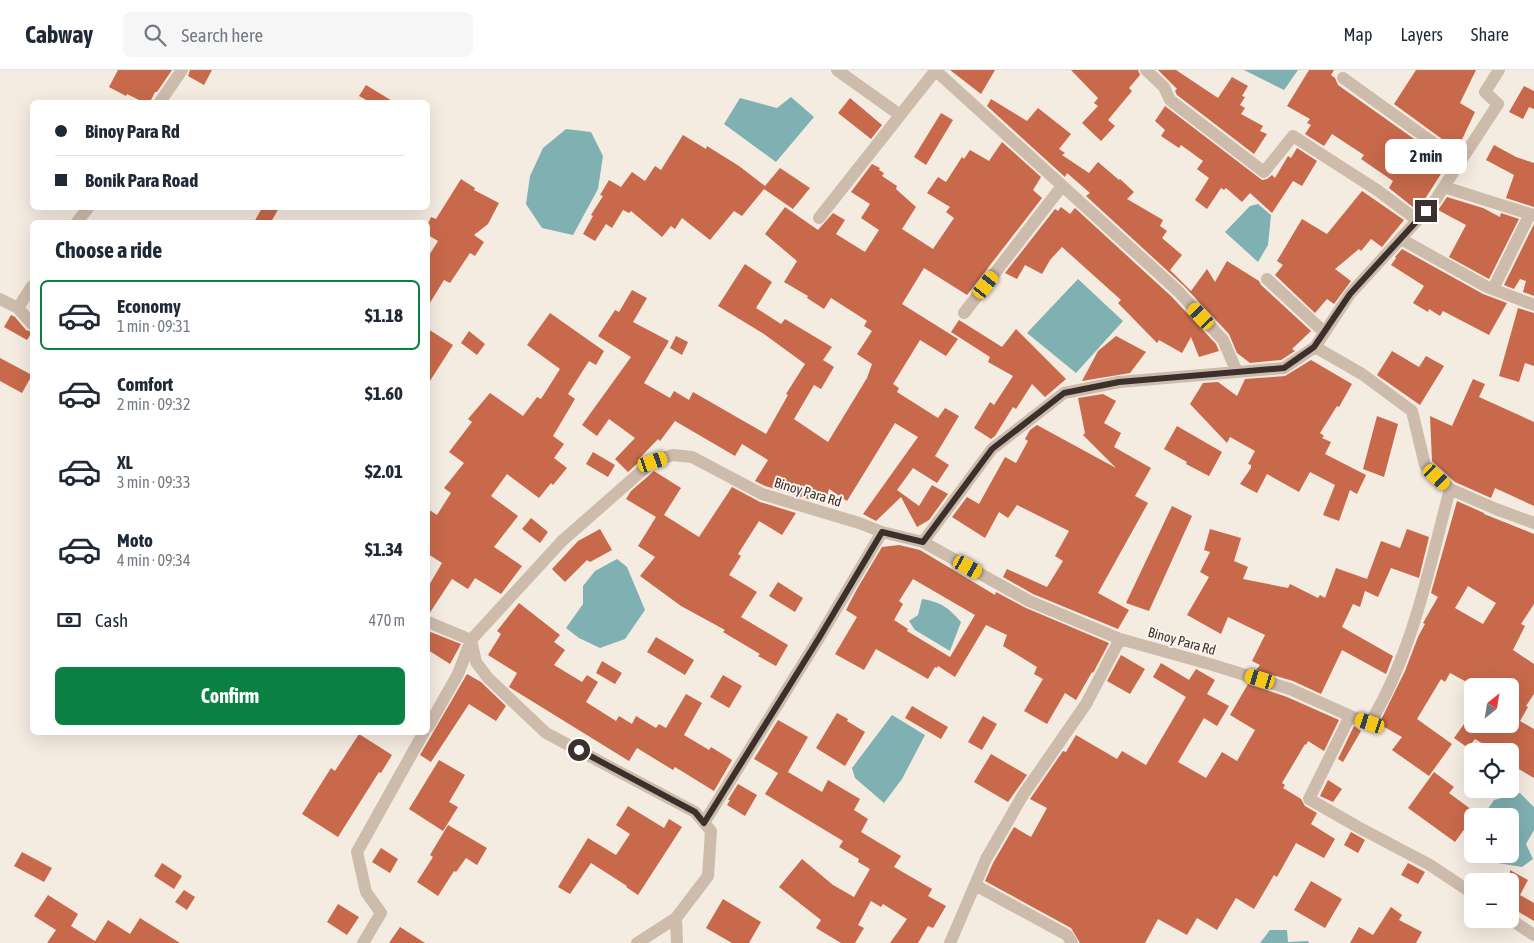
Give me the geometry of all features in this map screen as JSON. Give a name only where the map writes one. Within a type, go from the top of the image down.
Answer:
[{"type":"street","points":[[161,100],[182,70]]},
{"type":"street","points":[[837,70],[900,115]]},
{"type":"street","points":[[819,218],[935,70],[1178,291],[1223,340],[1237,372]]},
{"type":"street","points":[[1146,70],[1164,87],[1170,100],[1264,172],[1293,136],[1377,190],[1417,220]]},
{"type":"street","points":[[923,542],[992,449],[1064,393],[1119,382],[1284,368],[1314,347],[1350,294],[1434,202],[1498,104],[1485,92],[1499,70]]},
{"type":"street","points":[[1343,78],[1460,162]]},
{"type":"street","points":[[964,313],[1062,186]]},
{"type":"street","points":[[1444,187],[1532,214],[1493,289]]},
{"type":"street","points":[[79,220],[86,210]]},
{"type":"street","points":[[1401,239],[1493,289],[1534,306]]},
{"type":"street","points":[[1267,279],[1324,332]]},
{"type":"street","points":[[18,308],[30,289]]},
{"type":"street","points":[[0,299],[18,308],[30,322]]},
{"type":"street","points":[[1314,347],[1362,374],[1412,411],[1425,465],[1450,489],[1534,523]]},
{"type":"street","name":"Binoy Para Rd","points":[[471,640],[562,541],[653,462],[673,455],[692,457],[762,494],[859,523],[882,532],[923,542],[1029,601],[1120,639],[1290,688],[1350,716],[1370,723],[1383,701],[1411,633],[1450,489]]},
{"type":"street","points":[[704,823],[819,638],[882,532]]},
{"type":"street","points":[[430,623],[471,640]]},
{"type":"street","points":[[950,943],[986,859],[1014,811],[1086,704],[1120,639]]},
{"type":"street","points":[[430,723],[458,674],[471,640]]},
{"type":"street","points":[[471,640],[476,662],[488,678],[546,733],[695,812],[711,831],[708,876],[676,918],[637,943]]},
{"type":"street","points":[[1350,716],[1309,799],[1430,865],[1464,888]]},
{"type":"street","points":[[363,943],[381,913],[366,892],[357,852],[422,735]]},
{"type":"street","points":[[975,885],[1067,936],[1072,943]]},
{"type":"street","points":[[676,918],[677,943]]},
{"type":"street","points":[[1519,925],[1534,935]]},
{"type":"water","points":[[1244,70],[1298,70],[1284,90]]},
{"type":"water","points":[[791,97],[814,117],[776,162],[724,124],[740,98],[777,108]]},
{"type":"water","points":[[566,129],[591,132],[603,156],[598,189],[573,235],[542,228],[526,204],[530,176],[543,148]]},
{"type":"water","points":[[1258,204],[1271,215],[1268,245],[1258,262],[1225,232],[1250,206]]},
{"type":"water","points":[[1078,279],[1123,321],[1076,373],[1027,333]]},
{"type":"water","points":[[617,559],[627,567],[645,610],[625,639],[600,648],[579,638],[566,628],[583,604],[583,586],[595,571]]},
{"type":"water","points":[[922,599],[944,606],[961,622],[950,651],[915,630],[909,621],[918,615]]},
{"type":"water","points":[[892,715],[925,735],[902,779],[884,803],[855,778],[852,768]]},
{"type":"water","points":[[1519,793],[1534,807],[1534,830],[1526,844],[1533,859],[1522,867],[1498,863],[1519,863],[1519,808],[1488,808],[1494,800],[1519,798]]},
{"type":"water","points":[[1270,930],[1287,930],[1288,942],[1308,941],[1309,943],[1260,943]]},
{"type":"building","points":[[118,70],[172,70],[151,100],[139,100],[127,94],[126,96],[109,87]]},
{"type":"building","points":[[190,70],[212,70],[204,85],[188,76]]},
{"type":"building","points":[[950,70],[995,70],[981,94]]},
{"type":"building","points":[[1071,70],[1138,70],[1140,75],[1129,88],[1132,91],[1108,120],[1115,126],[1101,141],[1082,123],[1098,106],[1094,103],[1098,98]]},
{"type":"building","points":[[1158,70],[1176,70],[1218,98],[1232,77],[1248,86],[1242,96],[1245,97],[1240,105],[1245,108],[1241,114],[1263,126],[1260,131],[1267,134],[1254,154],[1177,95],[1175,91],[1177,89]]},
{"type":"building","points":[[1309,70],[1334,70],[1331,75],[1335,78],[1338,85],[1448,163],[1423,202],[1420,200],[1414,208],[1389,188],[1393,181],[1361,159],[1364,155],[1332,134],[1324,146],[1305,134],[1311,125],[1307,123],[1310,119],[1287,106]]},
{"type":"building","points":[[1416,70],[1476,70],[1460,103],[1475,112],[1457,150],[1394,104]]},
{"type":"building","points":[[366,85],[391,100],[366,100],[359,96]]},
{"type":"building","points":[[1524,86],[1534,91],[1534,109],[1529,107],[1523,119],[1509,112]]},
{"type":"building","points":[[850,98],[882,125],[871,139],[838,113]]},
{"type":"building","points":[[991,99],[1027,121],[1038,108],[1071,134],[1059,149],[1065,153],[1062,155],[1089,173],[1098,162],[1134,192],[1127,199],[1163,220],[1160,226],[1167,231],[1162,238],[1182,255],[1170,270],[1191,291],[1207,269],[1215,282],[1227,261],[1259,281],[1311,331],[1292,349],[1295,351],[1281,360],[1250,363],[1237,353],[1229,334],[1184,286],[1086,196],[1090,193],[1067,173],[1065,177],[987,106]]},
{"type":"building","points":[[1165,106],[1262,180],[1272,175],[1275,178],[1288,156],[1291,158],[1297,148],[1317,161],[1302,186],[1293,181],[1272,213],[1250,193],[1242,202],[1226,188],[1224,190],[1221,188],[1207,209],[1195,200],[1209,178],[1197,169],[1203,161],[1181,145],[1179,148],[1161,136],[1165,130],[1155,121]]},
{"type":"building","points":[[941,113],[953,120],[926,165],[914,157]]},
{"type":"building","points":[[683,135],[706,149],[707,146],[739,166],[765,186],[780,168],[810,188],[793,209],[764,189],[742,216],[734,211],[710,240],[682,218],[675,229],[671,226],[662,237],[631,211],[629,213],[623,210],[612,228],[606,224],[595,241],[583,234],[593,216],[591,215],[603,196],[600,195],[609,180],[621,187],[632,172],[645,181],[655,166],[661,170]]},
{"type":"building","points":[[1002,142],[1041,177],[1033,190],[1042,198],[967,295],[924,268],[902,304],[958,339],[946,356],[920,340],[893,384],[899,388],[897,392],[938,418],[945,408],[959,416],[935,456],[949,465],[937,483],[913,468],[897,490],[919,506],[932,485],[948,494],[929,520],[917,527],[901,497],[876,521],[863,514],[918,437],[895,423],[847,501],[829,489],[825,504],[765,486],[755,481],[768,460],[742,444],[735,456],[675,421],[660,441],[658,439],[628,472],[615,459],[635,438],[609,419],[597,436],[582,425],[631,357],[598,336],[615,310],[619,312],[632,290],[647,298],[633,322],[669,341],[644,383],[670,398],[674,391],[689,400],[693,392],[766,434],[788,395],[786,394],[805,364],[764,334],[718,306],[745,264],[772,282],[756,308],[781,324],[785,319],[832,347],[823,360],[834,367],[821,389],[814,385],[794,419],[828,442],[867,378],[872,364],[857,354],[872,331],[864,326],[867,321],[831,298],[824,309],[807,298],[808,296],[784,282],[797,261],[765,234],[785,207],[818,230],[833,213],[845,220],[836,234],[865,252],[879,230],[861,218],[870,204],[851,192],[872,164],[880,168],[879,170],[884,173],[882,176],[897,186],[896,189],[916,207],[902,229],[933,249],[954,218],[946,212],[950,207],[927,193],[938,177],[946,182],[962,157],[964,159],[970,150],[989,161]]},
{"type":"building","points":[[1494,145],[1516,157],[1534,163],[1534,207],[1506,198],[1514,175],[1486,160]]},
{"type":"building","points":[[461,179],[475,188],[474,190],[499,203],[488,224],[474,235],[484,242],[475,256],[470,253],[450,283],[444,280],[430,303],[430,254],[438,241],[430,236],[430,220],[431,217],[436,219]]},
{"type":"building","points":[[1362,191],[1404,220],[1382,247],[1371,239],[1361,251],[1359,249],[1335,269],[1351,281],[1334,304],[1327,299],[1315,313],[1275,275],[1283,265],[1277,261],[1302,219],[1327,234]]},
{"type":"building","points":[[1447,197],[1483,208],[1500,217],[1501,213],[1519,219],[1489,279],[1449,257],[1466,225],[1438,210]]},
{"type":"building","points":[[1061,207],[1070,214],[1075,208],[1172,297],[1216,344],[1219,351],[1199,357],[1191,337],[1182,353],[1159,340],[1157,343],[1118,303],[1121,300],[1062,247],[1050,260],[1042,274],[1025,265],[1017,279],[1005,273],[1055,209],[1058,211]]},
{"type":"building","points":[[261,210],[278,210],[272,220],[255,220]]},
{"type":"building","points":[[1534,224],[1534,296],[1523,292],[1526,281],[1520,279],[1514,289],[1504,285]]},
{"type":"building","points":[[1402,249],[1483,294],[1507,303],[1489,335],[1443,311],[1440,316],[1429,309],[1428,312],[1413,303],[1424,286],[1391,265]]},
{"type":"building","points":[[1518,308],[1534,313],[1534,366],[1525,363],[1519,382],[1499,376]]},
{"type":"building","points":[[550,313],[604,351],[596,365],[589,361],[568,394],[575,399],[553,436],[564,444],[554,458],[567,468],[539,498],[507,474],[491,496],[518,516],[494,547],[522,566],[501,594],[475,578],[468,589],[452,579],[430,612],[430,584],[442,563],[430,555],[430,510],[437,515],[451,493],[444,488],[464,463],[449,452],[472,422],[468,419],[490,393],[523,416],[537,397],[541,399],[560,369],[527,345]]},
{"type":"building","points":[[11,315],[26,330],[30,331],[30,335],[27,340],[4,327]]},
{"type":"building","points":[[959,320],[1002,347],[1016,329],[1066,379],[1045,397],[1032,384],[1016,409],[1013,407],[995,436],[991,439],[974,428],[990,402],[994,405],[1013,376],[988,362],[990,357],[951,332]]},
{"type":"building","points":[[430,330],[453,345],[430,381]]},
{"type":"building","points":[[469,331],[485,344],[477,355],[461,343]]},
{"type":"building","points":[[676,336],[688,342],[682,355],[670,348]]},
{"type":"building","points":[[1116,336],[1146,352],[1130,373],[1082,381],[1098,351]]},
{"type":"building","points":[[1392,351],[1419,367],[1426,356],[1444,366],[1420,405],[1377,375]]},
{"type":"building","points":[[0,358],[30,374],[30,379],[22,393],[0,381]]},
{"type":"building","points":[[1311,360],[1352,384],[1339,407],[1337,406],[1320,433],[1324,436],[1322,438],[1331,442],[1325,454],[1366,475],[1357,494],[1350,490],[1339,521],[1323,515],[1335,485],[1310,472],[1299,492],[1267,474],[1257,493],[1240,484],[1251,468],[1251,465],[1248,464],[1255,451],[1230,437],[1227,443],[1190,404],[1203,383],[1218,382],[1237,396],[1245,379],[1285,376]]},
{"type":"building","points":[[1473,379],[1485,384],[1479,397],[1534,422],[1534,506],[1495,488],[1491,498],[1455,482],[1432,461],[1430,416],[1452,426]]},
{"type":"building","points":[[1103,394],[1116,401],[1104,423],[1121,433],[1114,447],[1151,468],[1135,496],[1148,503],[1098,593],[1129,610],[1118,629],[1033,594],[1003,577],[1007,569],[1047,587],[1063,561],[1055,556],[1069,531],[1017,505],[1008,518],[999,512],[985,538],[952,517],[967,497],[979,504],[1005,457],[1016,463],[1028,441],[1025,439],[1030,430],[1037,425],[1116,468],[1083,435],[1085,433],[1078,398]]},
{"type":"building","points":[[1377,416],[1398,424],[1384,477],[1363,469]]},
{"type":"building","points":[[1177,426],[1222,452],[1209,476],[1186,464],[1187,462],[1164,449]]},
{"type":"building","points":[[593,452],[615,465],[608,477],[586,464]]},
{"type":"building","points":[[654,471],[681,488],[664,515],[699,537],[732,487],[760,502],[796,513],[782,535],[759,521],[738,554],[741,556],[729,575],[757,592],[741,617],[788,645],[776,666],[723,632],[725,630],[681,606],[640,576],[655,557],[638,546],[656,517],[626,499],[631,491]]},
{"type":"building","points":[[1457,501],[1534,534],[1534,604],[1521,624],[1525,626],[1513,650],[1534,664],[1534,694],[1526,706],[1528,707],[1520,721],[1534,729],[1534,778],[1519,769],[1519,743],[1482,743],[1475,739],[1472,743],[1464,743],[1464,745],[1454,738],[1464,724],[1464,733],[1519,733],[1519,678],[1464,678],[1464,681],[1450,673],[1445,682],[1441,679],[1417,719],[1452,744],[1429,776],[1392,750],[1402,737],[1379,724],[1405,671],[1425,624],[1423,623],[1438,597],[1431,593]],"holes":[[[1468,586],[1496,603],[1483,624],[1455,608]]]},
{"type":"building","points":[[1172,506],[1192,516],[1149,611],[1126,603]]},
{"type":"building","points":[[531,518],[548,532],[540,543],[522,529]]},
{"type":"building","points":[[600,529],[612,550],[590,562],[587,560],[565,582],[552,569],[578,541]]},
{"type":"building","points":[[1210,529],[1241,538],[1234,561],[1248,567],[1243,579],[1288,588],[1290,584],[1318,598],[1320,595],[1325,598],[1336,568],[1367,579],[1381,541],[1400,548],[1407,529],[1429,537],[1419,578],[1391,568],[1378,597],[1365,591],[1360,607],[1353,604],[1342,627],[1393,656],[1386,674],[1342,650],[1321,694],[1293,681],[1256,670],[1260,665],[1252,661],[1265,635],[1228,617],[1221,634],[1187,615],[1209,577],[1200,572],[1210,552],[1204,550]]},
{"type":"building","points":[[899,545],[920,550],[995,595],[996,592],[1026,608],[1109,643],[1076,700],[1065,693],[1047,724],[1024,711],[1043,679],[1034,674],[1037,667],[1003,646],[1007,635],[986,625],[955,677],[938,666],[937,668],[935,667],[928,679],[876,649],[864,670],[835,654],[857,617],[846,610],[882,547]],"holes":[[[913,579],[975,615],[950,657],[907,631],[908,629],[894,620],[903,604],[899,601]]]},
{"type":"building","points":[[778,582],[803,598],[795,612],[769,596]]},
{"type":"building","points":[[519,603],[560,635],[554,642],[565,650],[554,665],[582,682],[587,675],[598,682],[586,702],[616,721],[619,716],[632,724],[636,716],[656,728],[659,724],[666,728],[686,694],[702,703],[684,735],[709,750],[711,747],[732,760],[714,791],[675,767],[673,770],[637,748],[629,761],[509,687],[517,673],[488,655],[501,634],[497,631]]},
{"type":"building","points":[[430,632],[461,644],[450,664],[430,651]]},
{"type":"building","points":[[656,637],[694,660],[685,675],[647,652]]},
{"type":"building","points":[[1121,655],[1145,669],[1130,694],[1107,681]]},
{"type":"building","points":[[602,661],[622,673],[615,684],[596,673]]},
{"type":"building","points":[[1161,663],[1189,680],[1196,669],[1215,680],[1207,694],[1229,706],[1217,726],[1204,718],[1178,762],[1206,778],[1222,752],[1237,761],[1255,730],[1230,715],[1248,684],[1287,697],[1339,720],[1324,751],[1308,741],[1282,783],[1285,785],[1283,788],[1301,799],[1305,806],[1317,813],[1311,824],[1335,839],[1324,858],[1296,843],[1277,877],[1274,875],[1254,909],[1236,898],[1217,930],[1197,918],[1187,935],[1158,919],[1145,943],[1080,943],[1071,928],[985,881],[1014,827],[1031,837],[1047,808],[1030,799],[1063,751],[1066,752],[1076,735],[1117,759],[1122,751],[1146,765],[1186,697],[1153,677]]},
{"type":"building","points":[[467,674],[481,682],[506,706],[496,721],[469,704],[431,762],[420,755]]},
{"type":"building","points":[[723,675],[742,686],[729,708],[710,697]]},
{"type":"building","points":[[912,706],[948,727],[941,739],[905,718]]},
{"type":"building","points":[[837,713],[865,732],[845,766],[816,748]]},
{"type":"building","points":[[983,716],[997,724],[982,750],[968,742]]},
{"type":"building","points":[[778,720],[808,737],[788,772],[822,792],[828,780],[860,799],[854,810],[868,819],[861,832],[901,856],[894,867],[932,889],[928,896],[946,906],[933,928],[928,926],[918,943],[890,943],[907,919],[883,904],[881,907],[871,901],[858,925],[864,928],[855,943],[841,943],[816,928],[821,920],[779,887],[802,859],[833,885],[854,897],[870,869],[858,862],[859,859],[839,847],[843,841],[765,794],[778,773],[754,759]]},
{"type":"building","points":[[1354,726],[1361,731],[1343,762],[1338,759]]},
{"type":"building","points":[[358,735],[392,755],[381,773],[379,772],[338,837],[302,814],[331,768],[335,771]]},
{"type":"building","points":[[991,754],[1027,775],[1008,802],[974,782]]},
{"type":"building","points":[[439,760],[465,775],[449,802],[458,807],[443,831],[409,809]]},
{"type":"building","points":[[1434,772],[1454,787],[1449,793],[1469,808],[1464,808],[1464,830],[1455,842],[1408,808]]},
{"type":"building","points":[[1328,780],[1342,789],[1333,802],[1320,796]]},
{"type":"building","points":[[738,784],[757,795],[745,816],[727,805]]},
{"type":"building","points":[[628,806],[664,828],[669,819],[682,827],[638,895],[591,863],[570,894],[558,887],[588,838],[616,855],[630,834],[616,825]]},
{"type":"building","points":[[448,825],[487,848],[477,865],[466,858],[456,872],[454,871],[438,896],[417,882],[433,857],[430,855]]},
{"type":"building","points":[[1351,832],[1365,840],[1358,853],[1344,845]]},
{"type":"building","points":[[381,848],[398,859],[390,873],[372,862]]},
{"type":"building","points":[[22,852],[52,868],[44,882],[14,866]]},
{"type":"building","points":[[162,863],[182,876],[174,889],[154,876]]},
{"type":"building","points":[[1408,863],[1425,872],[1418,884],[1401,875]]},
{"type":"building","points":[[1519,875],[1528,880],[1520,895],[1534,903],[1534,921],[1519,912]]},
{"type":"building","points":[[1311,881],[1342,899],[1325,928],[1294,910]]},
{"type":"building","points":[[184,890],[195,897],[187,910],[175,902]]},
{"type":"building","points":[[48,895],[78,914],[71,926],[95,941],[108,920],[130,934],[140,918],[180,943],[47,943],[56,930],[34,916]]},
{"type":"building","points":[[723,899],[761,922],[749,943],[732,943],[706,928]]},
{"type":"building","points":[[338,904],[359,917],[347,935],[327,922]]},
{"type":"building","points":[[1391,907],[1402,915],[1399,920],[1422,932],[1416,943],[1350,943],[1359,927],[1373,935]]},
{"type":"building","points":[[400,927],[425,943],[389,943]]},
{"type":"route","points":[[579,750],[695,812],[704,823],[819,638],[882,532],[923,542],[992,449],[1064,393],[1119,382],[1284,368],[1314,347],[1350,294],[1426,211]]}]
